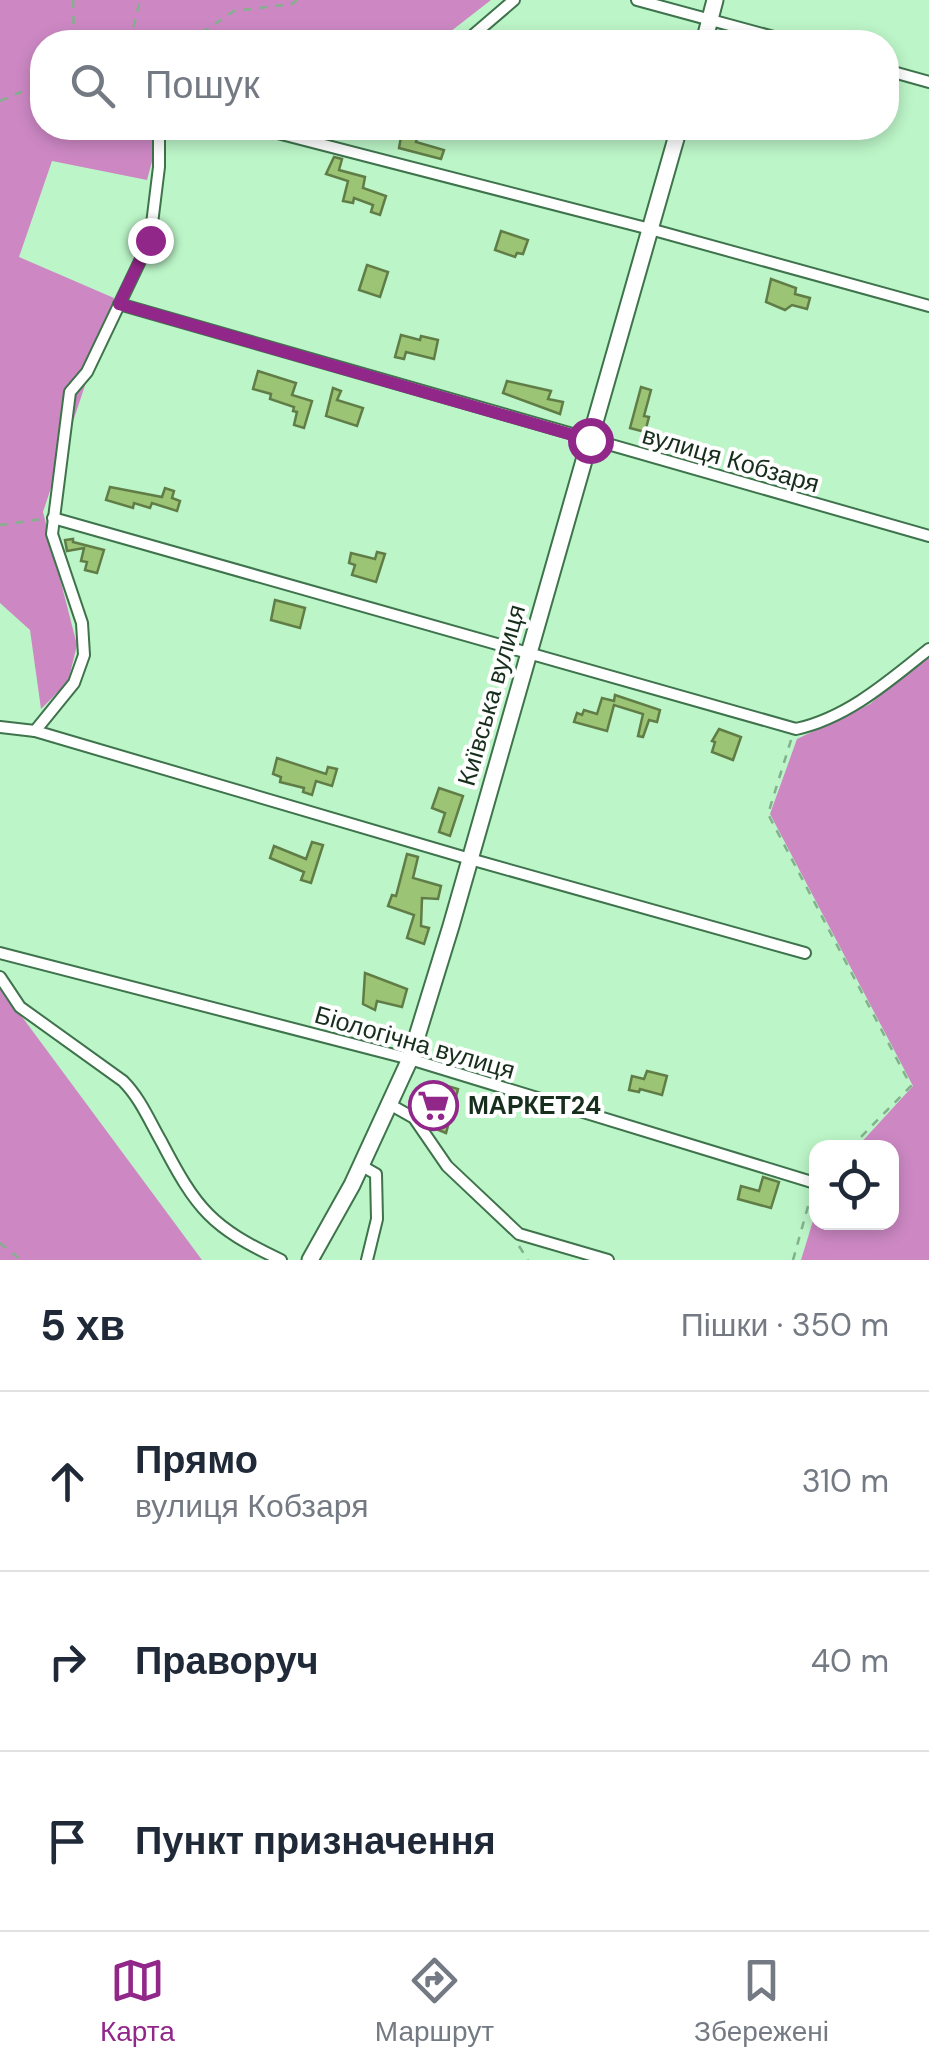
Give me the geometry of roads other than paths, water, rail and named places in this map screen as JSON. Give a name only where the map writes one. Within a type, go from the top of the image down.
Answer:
[{"type":"highway","points":[[707,30],[712,4]]},
{"type":"highway","name":"Київська вулиця","points":[[311,1260],[362,1166],[410,1059],[676,140]]},
{"type":"street","points":[[479,30],[514,0]]},
{"type":"street","points":[[637,0],[712,4],[767,30]]},
{"type":"street","points":[[899,74],[929,82]]},
{"type":"street","points":[[36,731],[74,683],[84,655],[82,622],[52,534],[70,392],[87,372],[150,240],[159,140]]},
{"type":"street","points":[[305,140],[929,306]]},
{"type":"street","name":"вулиця Кобзаря","points":[[119,304],[929,536]]},
{"type":"street","points":[[53,518],[796,729],[817,724],[863,700],[929,648]]},
{"type":"street","points":[[0,726],[36,731],[470,860],[805,952]]},
{"type":"street","name":"Біологічна вулиця","points":[[0,953],[410,1059],[809,1181]]},
{"type":"street","points":[[0,977],[20,1007],[123,1081],[135,1094],[178,1174],[212,1219],[234,1238],[281,1260]]},
{"type":"street","points":[[391,1105],[414,1118],[447,1166],[519,1234],[608,1260]]},
{"type":"street","points":[[362,1166],[376,1174],[377,1219],[367,1260]]},
{"type":"place","name":"МАРКЕТ24","points":[[433,1105]]}]
